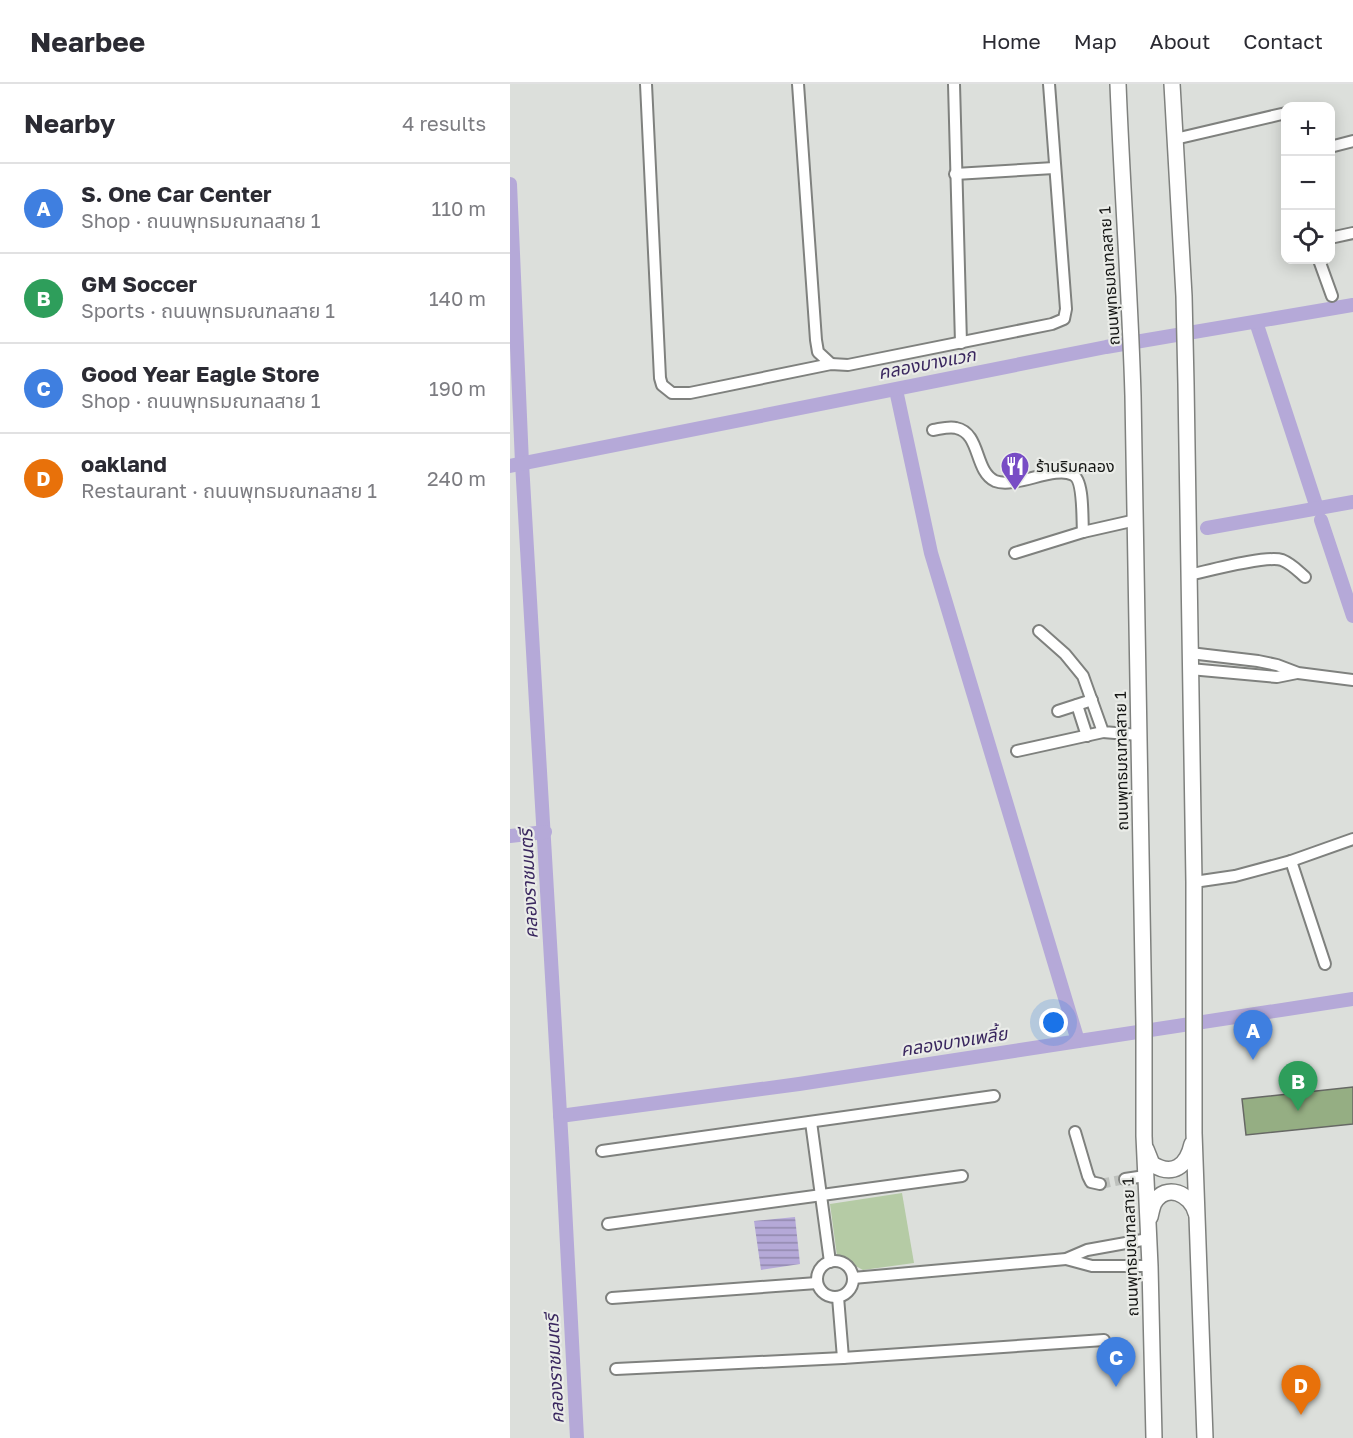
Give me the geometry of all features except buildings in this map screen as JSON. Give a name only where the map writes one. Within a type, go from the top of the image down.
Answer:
[{"type":"main road","name":"ถนนพุทธมณฑลสาย 1","points":[[1118,84],[1133,396],[1144,1136],[1154,1438]]},
{"type":"main road","points":[[1172,84],[1184,296],[1194,882],[1194,1133],[1205,1438]]},
{"type":"main road","points":[[1144,1136],[1148,1158],[1152,1164],[1166,1170],[1177,1168],[1187,1159],[1194,1133]]},
{"type":"main road","points":[[1148,1234],[1154,1203],[1161,1195],[1172,1192],[1185,1195],[1192,1202],[1198,1230]]},
{"type":"street","points":[[646,84],[660,378],[662,385],[672,393],[690,393],[831,364],[848,365],[1053,324],[1064,319],[1066,309],[1049,84]]},
{"type":"street","points":[[798,84],[816,340],[818,352],[831,364]]},
{"type":"street","points":[[954,84],[961,343]]},
{"type":"street","points":[[1175,139],[1281,114]]},
{"type":"street","points":[[1335,146],[1353,141]]},
{"type":"street","points":[[955,174],[1054,168]]},
{"type":"street","points":[[1335,237],[1353,233]]},
{"type":"street","points":[[1320,264],[1332,296]]},
{"type":"street","points":[[933,430],[954,427],[966,432],[987,474],[996,481],[1008,482],[1064,472],[1074,475],[1080,482],[1083,532]]},
{"type":"street","points":[[1015,553],[1083,532],[1136,520]]},
{"type":"street","points":[[1189,575],[1267,560],[1280,560],[1292,565],[1305,578]]},
{"type":"street","points":[[1039,631],[1075,665],[1083,676],[1103,732]]},
{"type":"street","points":[[1190,653],[1258,661],[1298,673],[1353,680]]},
{"type":"street","points":[[1190,669],[1277,677],[1298,673]]},
{"type":"street","points":[[1058,711],[1092,700]]},
{"type":"street","points":[[1077,705],[1087,736]]},
{"type":"street","points":[[1017,751],[1103,732],[1139,735]]},
{"type":"street","points":[[1194,882],[1235,876],[1291,861],[1353,839]]},
{"type":"street","points":[[1291,861],[1325,964]]},
{"type":"street","points":[[602,1151],[994,1096]]},
{"type":"street","points":[[810,1122],[830,1262]]},
{"type":"street","points":[[1075,1132],[1088,1176],[1091,1182],[1100,1184]]},
{"type":"street","points":[[608,1224],[962,1176]]},
{"type":"street","points":[[1125,1179],[1145,1176]]},
{"type":"street","points":[[853,1278],[1066,1259],[1087,1250],[1148,1234]]},
{"type":"street","points":[[1066,1259],[1092,1266],[1150,1266]]},
{"type":"street","points":[[830,1262],[847,1267],[853,1278],[849,1290],[838,1297],[824,1294],[817,1283],[819,1270],[830,1262]]},
{"type":"street","points":[[612,1298],[817,1283]]},
{"type":"street","points":[[838,1297],[843,1358]]},
{"type":"street","points":[[616,1370],[843,1358],[1104,1340]]},
{"type":"green space","points":[[902,1193],[914,1263],[863,1270],[837,1256],[830,1204]]},
{"type":"shaded area","points":[[795,1217],[800,1264],[761,1270],[754,1221]]},
{"type":"waterway","name":"คลองราชมนตรี","points":[[510,184],[522,463],[577,1438]]},
{"type":"waterway","name":"คลองบางแวก","points":[[510,466],[1106,347],[1353,305]]},
{"type":"waterway","points":[[1256,322],[1317,508]]},
{"type":"waterway","points":[[896,390],[931,553],[1078,1041]]},
{"type":"waterway","points":[[1207,528],[1353,502]]},
{"type":"waterway","points":[[1321,520],[1353,616]]},
{"type":"waterway","points":[[510,836],[545,832]]},
{"type":"waterway","name":"คลองบางเพลี้ย","points":[[560,1116],[799,1084],[1353,999]]},
{"type":"tunnel","points":[[1100,1184],[1125,1179]]},
{"type":"place","name":"ร้านริมคลอง","points":[[1015,492]]},
{"type":"place","name":"S. One Car Center","points":[[1253,1060]]},
{"type":"place","name":"GM Soccer","points":[[1298,1111]]},
{"type":"place","name":"Good Year Eagle Store","points":[[1116,1387]]},
{"type":"place","name":"oakland","points":[[1301,1415]]}]
